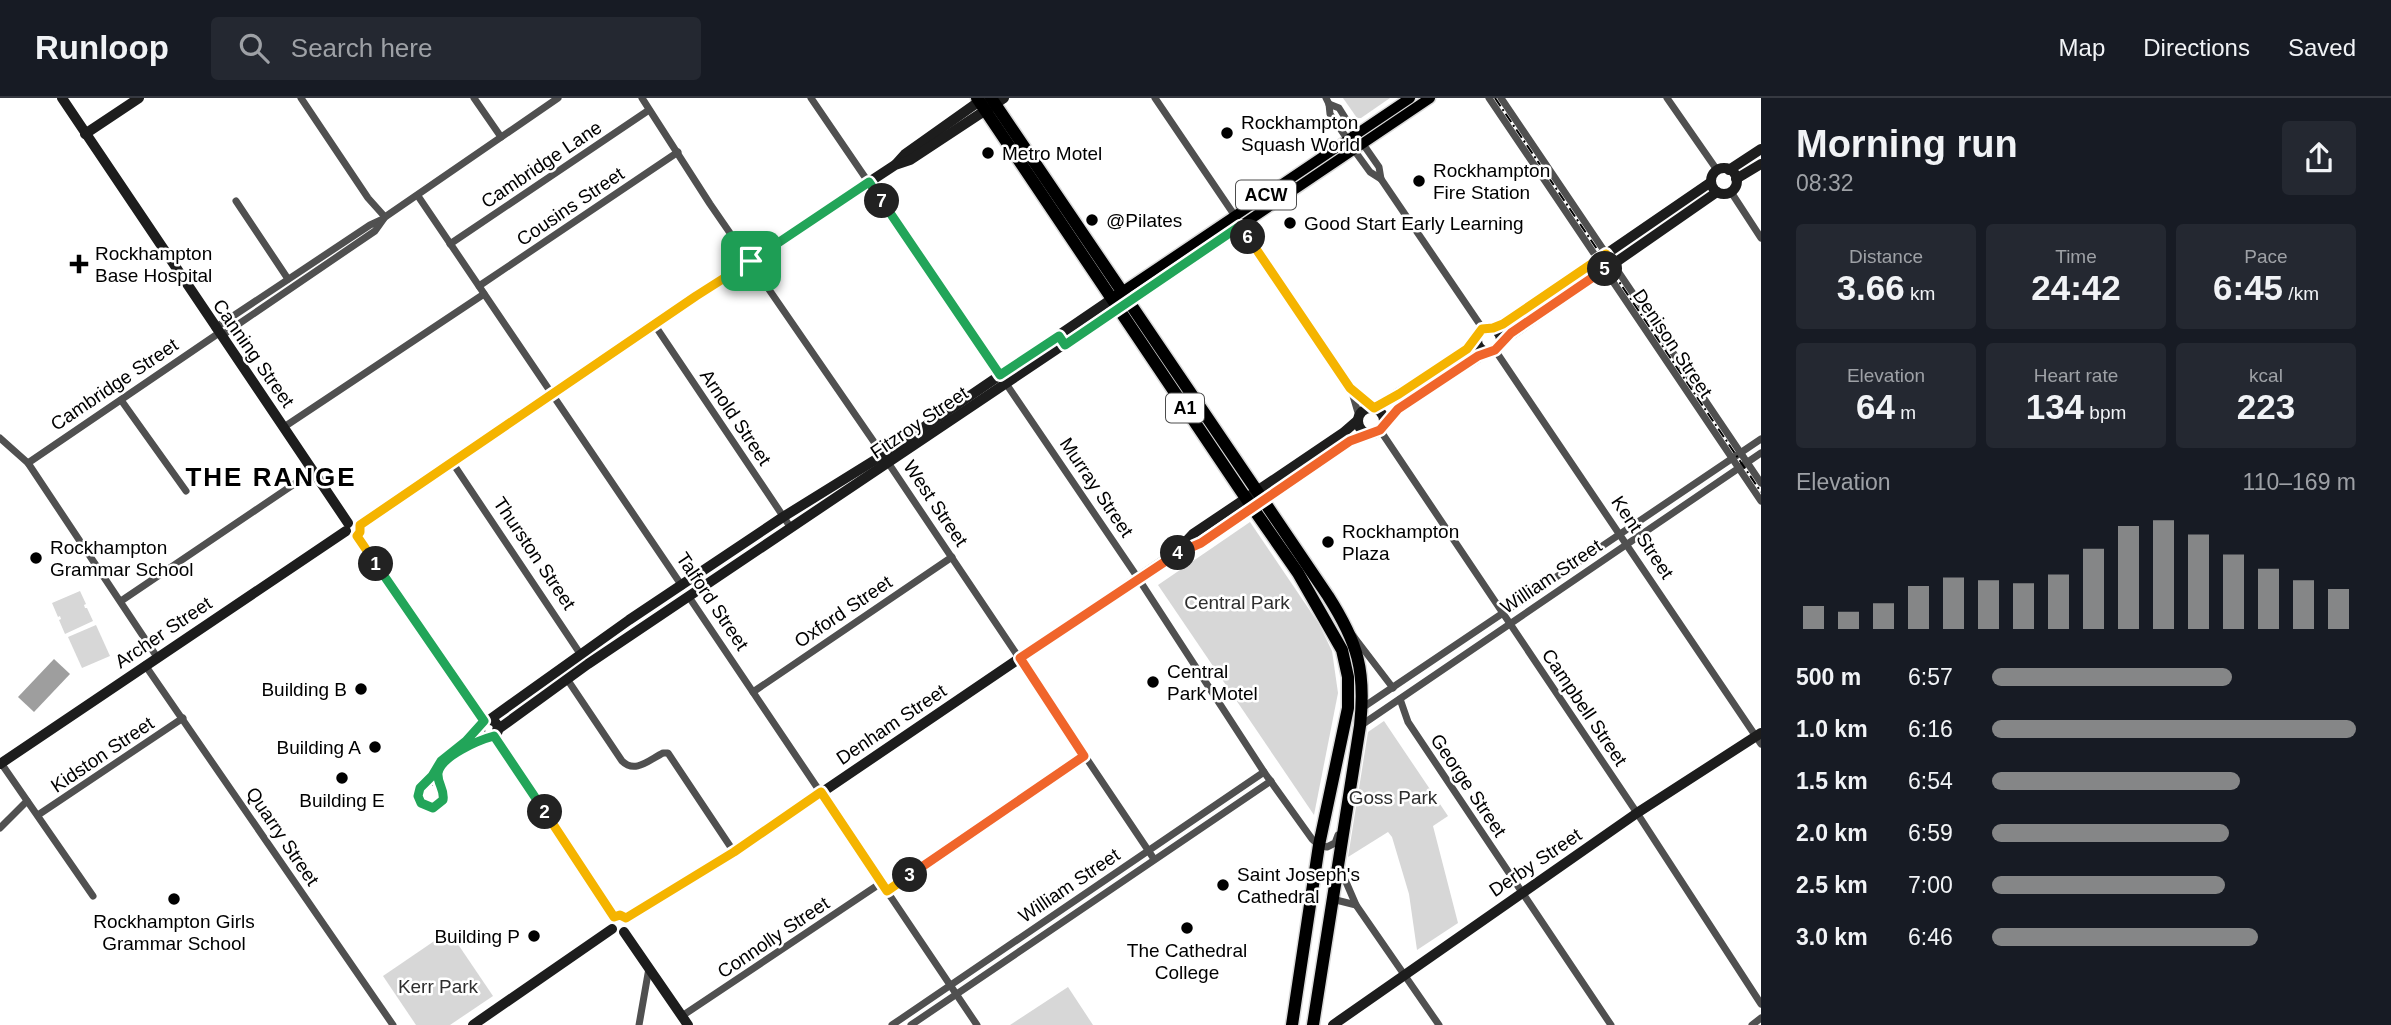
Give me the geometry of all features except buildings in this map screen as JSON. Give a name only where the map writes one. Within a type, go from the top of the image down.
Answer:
[{"type":"highway","name":"A1","points":[[988,101],[1254,499],[1349,630],[1361,671],[1362,708],[1313,1025]]},
{"type":"highway","name":"A1","points":[[1254,499],[1337,638],[1346,664],[1349,692],[1337,767],[1320,845],[1293,1025]]},
{"type":"highway","points":[[1337,767],[1354,716],[1362,708]]},
{"type":"main road","name":"Fitzroy Street","points":[[1355,142],[1410,98]]},
{"type":"main road","name":"Fitzroy Street","points":[[1120,300],[1355,142],[1430,98]]},
{"type":"street","name":"Canning Street","points":[[62,98],[284,427],[347,527]]},
{"type":"street","points":[[85,134],[139,98]]},
{"type":"street","points":[[301,98],[384,218]]},
{"type":"street","points":[[474,98],[501,137]]},
{"type":"street","name":"Cambridge Street","points":[[28,463],[218,332],[288,279],[418,196],[558,98]]},
{"type":"street","name":"West Street","points":[[642,98],[710,204],[886,459],[1154,859]]},
{"type":"street","name":"Murray Street","points":[[811,98],[1138,578],[1264,772],[1312,839],[1320,845]]},
{"type":"street","points":[[1154,98],[1350,388],[1383,416],[1382,427]]},
{"type":"street","name":"Denison Street","points":[[1489,98],[1761,483]]},
{"type":"street","name":"Denison Street","points":[[1500,98],[1761,501]]},
{"type":"street","points":[[1667,98],[1717,170]]},
{"type":"street","points":[[360,525],[654,324],[895,165],[910,160],[988,101]]},
{"type":"street","points":[[1327,101],[1330,114],[1355,142],[1370,172],[1381,179],[1488,329],[1500,334],[1494,348]]},
{"type":"street","name":"Cambridge Lane","points":[[450,244],[649,110]]},
{"type":"street","points":[[1729,170],[1761,149]]},
{"type":"street","name":"Cousins Street","points":[[479,286],[678,152]]},
{"type":"street","points":[[1736,179],[1761,164]]},
{"type":"street","points":[[1717,170],[1729,170],[1736,179],[1731,191],[1724,194],[1717,192],[1711,182],[1717,170]]},
{"type":"street","points":[[1350,388],[1361,428],[1368,433],[1382,427],[1398,409],[1494,348],[1711,182]]},
{"type":"street","points":[[1731,191],[1761,238]]},
{"type":"street","points":[[1359,418],[1364,410],[1399,394],[1460,354],[1488,329],[1503,324],[1717,192]]},
{"type":"street","name":"Talford Street","points":[[418,196],[977,1025]]},
{"type":"street","points":[[236,201],[288,279]]},
{"type":"street","name":"Cambridge Street","points":[[218,332],[375,232],[384,218]]},
{"type":"street","points":[[284,427],[484,294]]},
{"type":"street","name":"Fitzroy Street","points":[[485,722],[534,688],[588,664],[791,528],[886,459],[1120,300]]},
{"type":"street","name":"Arnold Street","points":[[654,324],[791,528]]},
{"type":"street","points":[[1476,339],[1478,346],[1494,348]]},
{"type":"street","name":"Kent Street","points":[[1494,348],[1759,738]]},
{"type":"street","points":[[121,400],[186,491]]},
{"type":"street","name":"Denham Street","points":[[626,918],[734,852],[1172,555],[1201,543],[1359,418]]},
{"type":"street","name":"Campbell Street","points":[[1382,427],[1761,1004]]},
{"type":"street","name":"Denham Street","points":[[1254,499],[1368,433]]},
{"type":"street","points":[[0,438],[28,463],[157,657]]},
{"type":"street","name":"William Street","points":[[1362,708],[1761,439]]},
{"type":"street","name":"William Street","points":[[1360,726],[1761,453]]},
{"type":"street","name":"Fitzroy Street","points":[[493,734],[541,698],[582,655],[783,517],[886,459]]},
{"type":"street","name":"Thurston Street","points":[[452,462],[588,664]]},
{"type":"street","points":[[121,601],[312,472]]},
{"type":"street","points":[[357,536],[350,537],[347,527],[353,521],[360,525]]},
{"type":"street","points":[[357,536],[360,525]]},
{"type":"street","name":"Archer Street","points":[[1,763],[347,527]]},
{"type":"street","points":[[357,536],[485,722],[496,724],[493,734],[466,747],[442,764],[438,784],[443,791],[443,800],[437,806],[428,808],[421,803],[418,796],[420,788],[441,761],[485,722]]},
{"type":"street","name":"Oxford Street","points":[[753,692],[952,557]]},
{"type":"street","points":[[1349,630],[1393,688]]},
{"type":"street","name":"Quarry Street","points":[[145,665],[393,1025]]},
{"type":"street","points":[[564,675],[629,768],[636,768],[663,753],[668,753],[734,852]]},
{"type":"street","points":[[534,688],[541,698]]},
{"type":"street","name":"George Street","points":[[1400,699],[1408,723],[1611,1025]]},
{"type":"street","name":"Kidston Street","points":[[38,816],[183,718]]},
{"type":"street","points":[[485,722],[482,734],[493,734]]},
{"type":"street","points":[[493,734],[614,917]]},
{"type":"street","name":"Derby Street","points":[[1333,1025],[1637,813],[1759,738]]},
{"type":"street","points":[[887,891],[1084,756]]},
{"type":"street","points":[[1,763],[93,896]]},
{"type":"street","name":"William Street","points":[[892,1025],[1264,772]]},
{"type":"street","points":[[911,1025],[1271,781]]},
{"type":"street","points":[[426,783],[438,784]]},
{"type":"street","points":[[0,828],[27,801]]},
{"type":"street","points":[[1320,845],[1328,847],[1335,844],[1343,808],[1348,804]]},
{"type":"street","points":[[1338,864],[1356,905],[1439,1025]]},
{"type":"street","name":"Connolly Street","points":[[685,1021],[881,883]]},
{"type":"street","points":[[1332,899],[1356,905]]},
{"type":"street","points":[[620,915],[626,918],[628,924],[624,932],[618,933],[612,929],[611,922],[614,917],[620,915]]},
{"type":"street","points":[[473,1025],[612,929]]},
{"type":"street","points":[[624,932],[685,1021]]},
{"type":"street","points":[[639,1025],[649,968]]},
{"type":"street","points":[[1752,1025],[1761,1018]]},
{"type":"green space","points":[[1343,98],[1390,98],[1357,118]]},
{"type":"green space","name":"Central Park","points":[[1250,522],[1319,624],[1332,651],[1338,693],[1314,815],[1158,585]]},
{"type":"green space","points":[[80,591],[85,608],[93,621],[65,634],[60,616],[58,617],[52,603]]},
{"type":"green space","points":[[96,625],[110,656],[82,668],[68,637]]},
{"type":"green space","name":"Goss Park","points":[[1384,721],[1448,816],[1433,826],[1458,923],[1417,950],[1409,894],[1392,837],[1388,832],[1348,857],[1368,732]]},
{"type":"green space","name":"Kerr Park","points":[[449,931],[493,996],[450,1025],[416,1025],[383,976]]},
{"type":"green space","points":[[1068,987],[1093,1025],[1010,1025]]},
{"type":"shaded area","points":[[54,659],[70,674],[34,712],[18,697]]},
{"type":"railway","points":[[1495,98],[1761,492]]},
{"type":"place","name":"Rockhampton Squash World","points":[[1227,133]]},
{"type":"place","name":"Metro Motel","points":[[988,153]]},
{"type":"place","name":"Rockhampton Fire Station","points":[[1419,181]]},
{"type":"place","name":"@Pilates","points":[[1092,220]]},
{"type":"place","name":"Good Start Early Learning","points":[[1290,223]]},
{"type":"place","name":"Rockhampton Base Hospital","points":[[79,264]]},
{"type":"place","name":"Rockhampton Plaza","points":[[1328,542]]},
{"type":"place","name":"Rockhampton Grammar School","points":[[36,558]]},
{"type":"place","name":"Central Park Motel","points":[[1153,682]]},
{"type":"place","name":"Building B","points":[[361,689]]},
{"type":"place","name":"Building A","points":[[375,747]]},
{"type":"place","name":"Building E","points":[[342,778]]},
{"type":"place","name":"Saint Joseph's Cathedral","points":[[1223,885]]},
{"type":"place","name":"Rockhampton Girls Grammar School","points":[[174,899]]},
{"type":"place","name":"The Cathedral College","points":[[1187,928]]},
{"type":"place","name":"Building P","points":[[534,936]]},
{"type":"district","name":"THE RANGE","points":[[271,477]]},
{"type":"route","points":[[869,182],[1000,375],[1059,336],[1065,345],[1240,226],[1350,388],[1371,408],[1399,394],[1467,349],[1482,329],[1503,324],[1606,254],[1613,264],[1511,333],[1495,350],[1478,356],[1398,409],[1376,433],[1368,433],[1350,441],[1201,543],[1172,555],[1020,658],[1084,756],[887,891],[821,792],[734,852],[626,918],[620,915],[614,917],[494,736],[466,747],[448,758],[439,769],[438,776],[443,800],[433,808],[421,803],[418,796],[420,788],[432,776],[441,761],[466,741],[484,721],[357,536],[360,525],[751,261],[869,182]]}]
